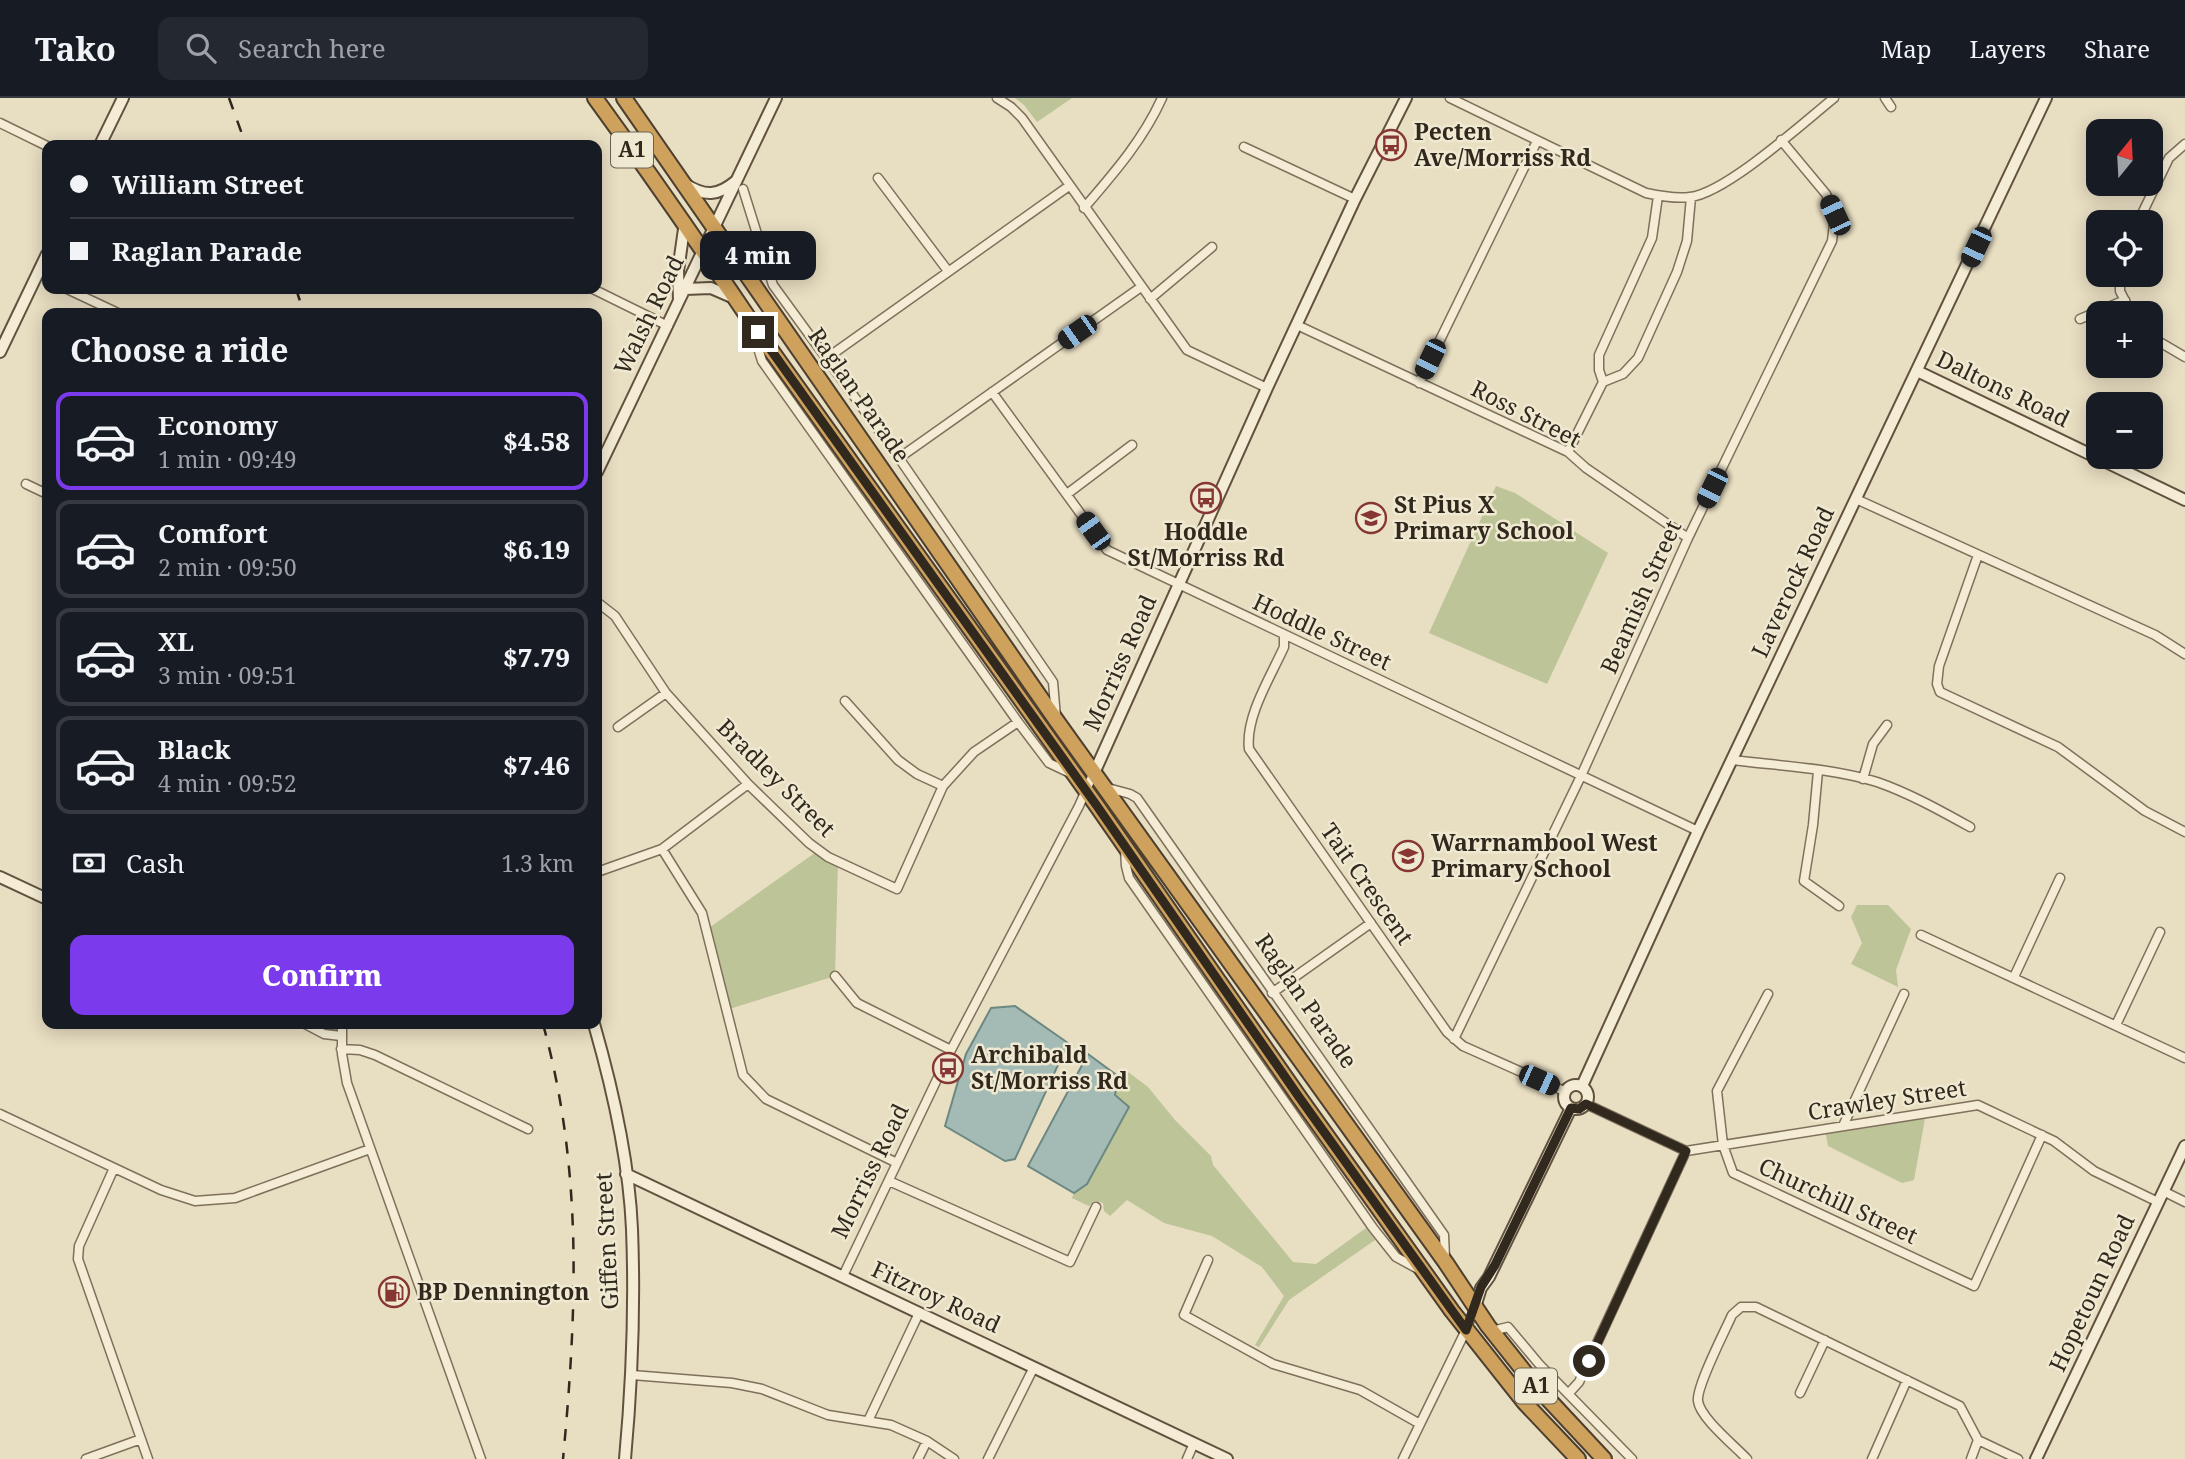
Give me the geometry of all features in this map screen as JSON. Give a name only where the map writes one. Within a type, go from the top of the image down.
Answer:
[{"type":"highway","name":"Raglan Parade","points":[[595,98],[1466,1330],[1524,1402],[1578,1459]]},
{"type":"highway","name":"Raglan Parade","points":[[624,98],[1056,720],[1095,771],[1492,1331],[1535,1385],[1604,1459]]},
{"type":"highway","points":[[737,301],[758,290]]},
{"type":"street","points":[[102,140],[123,98]]},
{"type":"street","name":"Walsh Road","points":[[602,462],[715,228],[741,184],[776,98]]},
{"type":"street","points":[[997,98],[1022,118],[1188,350],[1267,388]]},
{"type":"street","points":[[1084,208],[1150,126],[1162,98]]},
{"type":"street","points":[[1450,98],[1646,193],[1691,197],[1720,186],[1834,98]]},
{"type":"street","points":[[1885,98],[1891,107]]},
{"type":"street","name":"Laverock Road","points":[[1583,1086],[1698,831],[2046,98]]},
{"type":"street","name":"Morriss Road","points":[[843,1276],[951,1050],[1086,791],[1267,388],[1401,99]]},
{"type":"street","points":[[0,123],[42,144]]},
{"type":"street","name":"Beamish Street","points":[[1454,1039],[1581,776],[1688,538],[1832,241],[1835,215],[1826,194],[1781,140]]},
{"type":"street","points":[[1419,383],[1537,141]]},
{"type":"street","points":[[2144,210],[2169,158],[2185,144]]},
{"type":"street","points":[[1244,147],[1355,199]]},
{"type":"street","points":[[878,178],[948,271]]},
{"type":"street","points":[[683,182],[699,192],[714,194],[741,184]]},
{"type":"street","name":"Raglan Parade","points":[[741,184],[771,280],[899,458],[1053,682],[1056,720]]},
{"type":"street","points":[[827,358],[1069,186]]},
{"type":"street","points":[[1603,383],[1599,370],[1599,355],[1651,238],[1658,196]]},
{"type":"street","points":[[1568,452],[1603,383],[1623,374],[1638,358],[1677,272],[1687,241],[1691,197]]},
{"type":"street","points":[[679,303],[678,271],[685,222]]},
{"type":"street","points":[[1150,299],[1212,247]]},
{"type":"street","points":[[0,352],[42,277]]},
{"type":"street","points":[[758,290],[771,280]]},
{"type":"street","points":[[899,458],[1141,286]]},
{"type":"street","points":[[2080,318],[2124,300],[2120,287]]},
{"type":"street","points":[[685,289],[711,288],[737,301]]},
{"type":"street","points":[[602,293],[668,326]]},
{"type":"street","points":[[78,294],[107,308]]},
{"type":"street","name":"Ross Street","points":[[1297,325],[1568,452],[1688,538]]},
{"type":"street","name":"Raglan Parade","points":[[758,332],[758,348],[762,361],[1018,722],[1049,763],[1074,774]]},
{"type":"street","points":[[2163,344],[2185,357]]},
{"type":"street","name":"Daltons Road","points":[[1917,371],[2185,500]]},
{"type":"street","name":"Hoddle Street","points":[[992,392],[1107,550],[1698,831]]},
{"type":"street","points":[[1067,494],[1132,444]]},
{"type":"street","points":[[26,484],[42,492]]},
{"type":"street","points":[[1856,499],[2155,635],[2185,654]]},
{"type":"street","points":[[1978,555],[1939,666],[1937,684],[1940,692],[2058,747],[2145,811],[2185,832]]},
{"type":"street","name":"Bradley Street","points":[[602,606],[615,616],[666,693],[748,784],[809,843],[828,857],[897,889],[943,786],[974,752],[1018,722]]},
{"type":"street","name":"Tait Crescent","points":[[1284,635],[1284,647],[1250,723],[1249,749],[1454,1039],[1463,1046],[1564,1091]]},
{"type":"street","points":[[618,727],[666,693]]},
{"type":"street","points":[[845,701],[898,760],[917,774],[943,786]]},
{"type":"street","points":[[1863,779],[1873,744],[1887,726]]},
{"type":"street","points":[[1732,760],[1818,771],[1878,783],[1970,827]]},
{"type":"street","points":[[1818,771],[1804,881],[1839,906]]},
{"type":"street","points":[[602,870],[662,849],[748,784]]},
{"type":"street","name":"Raglan Parade","points":[[1104,787],[1138,798],[1444,1235],[1446,1263]]},
{"type":"street","points":[[662,849],[702,913],[738,1059],[747,1081],[766,1099],[897,1163]]},
{"type":"street","points":[[0,877],[42,897]]},
{"type":"street","points":[[2014,977],[2060,878]]},
{"type":"street","points":[[1272,993],[1371,923]]},
{"type":"street","points":[[2116,1025],[2160,932]]},
{"type":"street","points":[[1921,935],[2185,1058]]},
{"type":"street","points":[[835,976],[857,1003],[951,1050]]},
{"type":"street","name":"Churchill Street","points":[[1768,994],[1717,1091],[1723,1145],[1733,1173],[1974,1286],[2042,1135]]},
{"type":"street","points":[[1843,1126],[1904,994]]},
{"type":"street","points":[[314,1029],[375,1055],[528,1129]]},
{"type":"street","points":[[342,1029],[346,1083],[481,1459]]},
{"type":"street","name":"Giffen Street","points":[[596,1029],[612,1084],[632,1227],[632,1375],[625,1459]]},
{"type":"street","points":[[1570,1085],[1583,1086],[1588,1094],[1586,1104],[1579,1109],[1571,1108],[1564,1101],[1564,1091],[1570,1085]]},
{"type":"street","points":[[1586,1104],[1686,1151],[1723,1145]]},
{"type":"street","name":"Crawley Street","points":[[1723,1145],[1978,1105],[2054,1141],[2094,1171],[2161,1197],[2185,1202]]},
{"type":"street","points":[[1403,1459],[1466,1330],[1481,1287],[1495,1265],[1571,1108]]},
{"type":"street","points":[[0,1114],[181,1198],[195,1201],[211,1202],[235,1198],[370,1149]]},
{"type":"street","name":"Hopetoun Road","points":[[2036,1459],[2185,1146]]},
{"type":"street","points":[[1569,1393],[1579,1382],[1686,1151]]},
{"type":"street","points":[[114,1168],[79,1246],[78,1259],[148,1459]]},
{"type":"street","name":"Fitzroy Road","points":[[626,1174],[1227,1459]]},
{"type":"street","points":[[889,1181],[1070,1262],[1096,1208]]},
{"type":"street","points":[[1209,1260],[1184,1315],[1273,1364],[1360,1390],[1420,1424]]},
{"type":"street","points":[[1747,1459],[1704,1414],[1698,1400],[1732,1315],[1741,1307],[1756,1307],[1960,1406],[1978,1440],[2018,1459]]},
{"type":"street","points":[[868,1420],[919,1312]]},
{"type":"street","points":[[1492,1331],[1508,1327],[1539,1364],[1632,1459]]},
{"type":"street","points":[[1800,1393],[1825,1340]]},
{"type":"street","points":[[988,1459],[1034,1367]]},
{"type":"street","points":[[632,1375],[732,1383],[779,1395],[828,1415],[891,1426],[927,1441],[954,1459]]},
{"type":"street","points":[[1872,1459],[1907,1380]]},
{"type":"street","points":[[86,1459],[141,1440]]},
{"type":"street","points":[[1971,1459],[1978,1440]]},
{"type":"street","points":[[918,1459],[927,1441]]},
{"type":"street","points":[[1187,1459],[1194,1443]]},
{"type":"green space","points":[[1015,98],[1072,98],[1037,122]]},
{"type":"green space","points":[[1496,486],[1515,493],[1608,553],[1547,684],[1429,633]]},
{"type":"green space","points":[[819,850],[838,861],[835,976],[726,1010],[706,930]]},
{"type":"green space","points":[[1857,905],[1888,905],[1911,929],[1896,970],[1898,987],[1851,964],[1862,943],[1851,917]]},
{"type":"green space","points":[[1124,1069],[1148,1087],[1175,1120],[1211,1156],[1213,1165],[1293,1262],[1316,1264],[1366,1228],[1375,1240],[1289,1300],[1259,1347],[1255,1345],[1284,1296],[1262,1267],[1212,1236],[1164,1223],[1127,1200],[1110,1216],[1104,1211],[1103,1203],[1094,1201],[1089,1206],[1072,1198],[1074,1193],[1087,1184],[1129,1107],[1115,1095]]},
{"type":"green space","points":[[1926,1113],[1914,1180],[1902,1183],[1828,1146],[1825,1129]]},
{"type":"water","points":[[1015,1006],[1068,1043],[1015,1159],[1005,1161],[945,1126],[966,1054],[991,1008]]},
{"type":"water","points":[[1088,1054],[1119,1077],[1115,1095],[1129,1107],[1087,1184],[1074,1193],[1028,1166]]},
{"type":"railway","points":[[229,98],[244,140]]},
{"type":"railway","points":[[298,294],[302,308]]},
{"type":"railway","points":[[544,1029],[556,1078],[571,1187],[573,1294],[563,1459]]},
{"type":"place","name":"Pecten Ave/Morriss Rd","points":[[1391,145]]},
{"type":"place","name":"Hoddle St/Morriss Rd","points":[[1206,498]]},
{"type":"place","name":"St Pius X Primary School","points":[[1371,518]]},
{"type":"place","name":"Warrnambool West Primary School","points":[[1408,856]]},
{"type":"place","name":"Archibald St/Morriss Rd","points":[[948,1068]]},
{"type":"place","name":"BP Dennington","points":[[394,1292]]},
{"type":"route","points":[[758,332],[1097,806],[1299,1097],[1466,1330],[1481,1287],[1489,1277],[1571,1108],[1579,1109],[1586,1104],[1686,1151],[1589,1361]]}]
